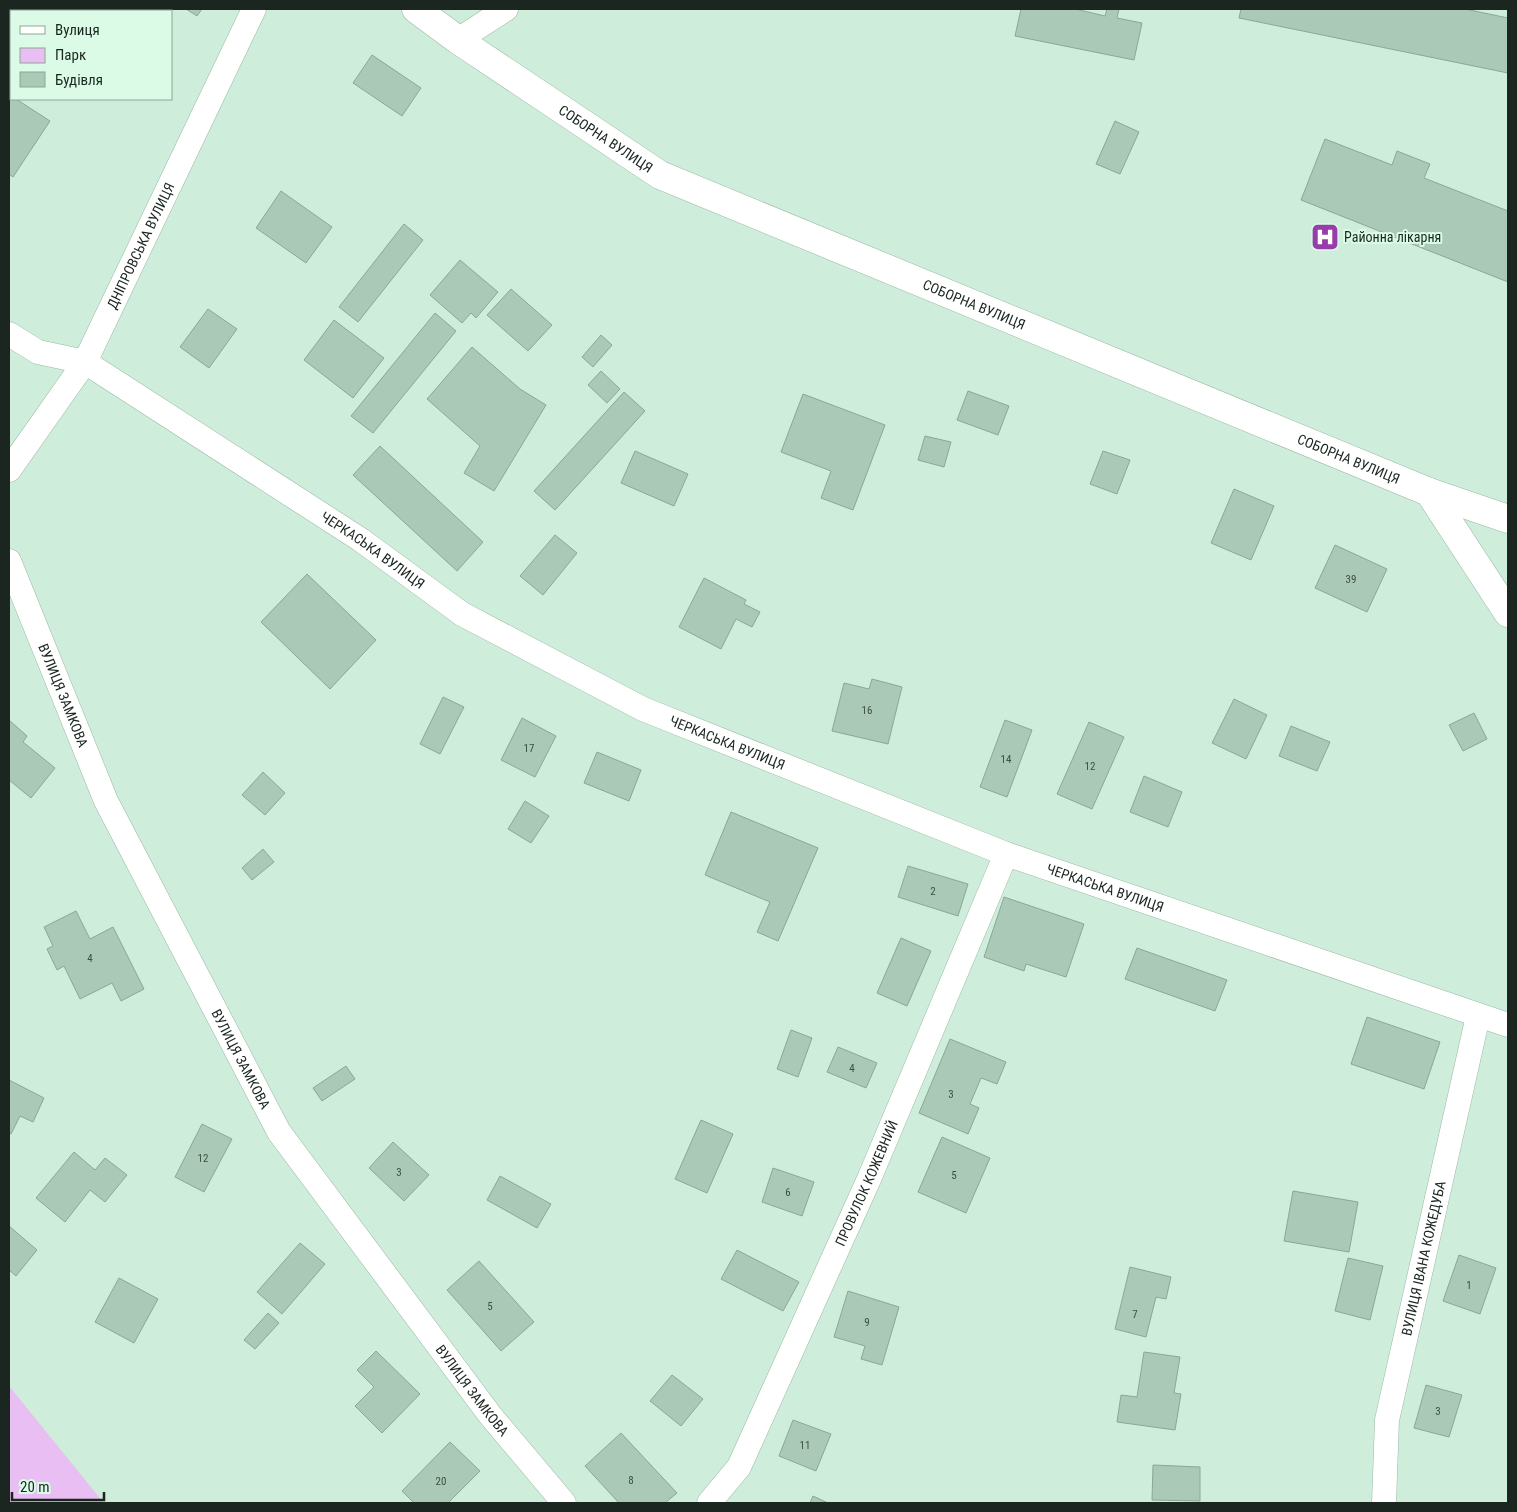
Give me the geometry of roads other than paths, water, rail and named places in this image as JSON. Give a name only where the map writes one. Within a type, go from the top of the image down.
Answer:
[{"type":"main road","name":"СОБОРНА ВУЛИЦЯ","points":[[416,9],[458,40],[660,175],[1429,492],[1508,519]]},
{"type":"main road","points":[[1429,492],[1508,613]]},
{"type":"street","name":"ДНІПРОВСЬКА ВУЛИЦЯ","points":[[9,470],[85,362],[254,9]]},
{"type":"street","points":[[458,40],[506,9]]},
{"type":"street","name":"ЧЕРКАСЬКА ВУЛИЦЯ","points":[[9,334],[38,352],[85,362],[361,540],[462,614],[643,710],[1006,854],[1508,1025]]},
{"type":"street","name":"ВУЛИЦЯ ЗАМКОВА","points":[[9,560],[106,801],[279,1132],[490,1415],[564,1503]]},
{"type":"street","name":"ПРОВУЛОК КОЖЕВНИЙ","points":[[709,1503],[739,1468],[869,1179],[1006,854]]},
{"type":"street","name":"ВУЛИЦЯ ІВАНА КОЖЕДУБА","points":[[1384,1503],[1387,1420],[1478,1016]]},
{"type":"place","name":"Районна лікарня","points":[[1325,237]]}]
